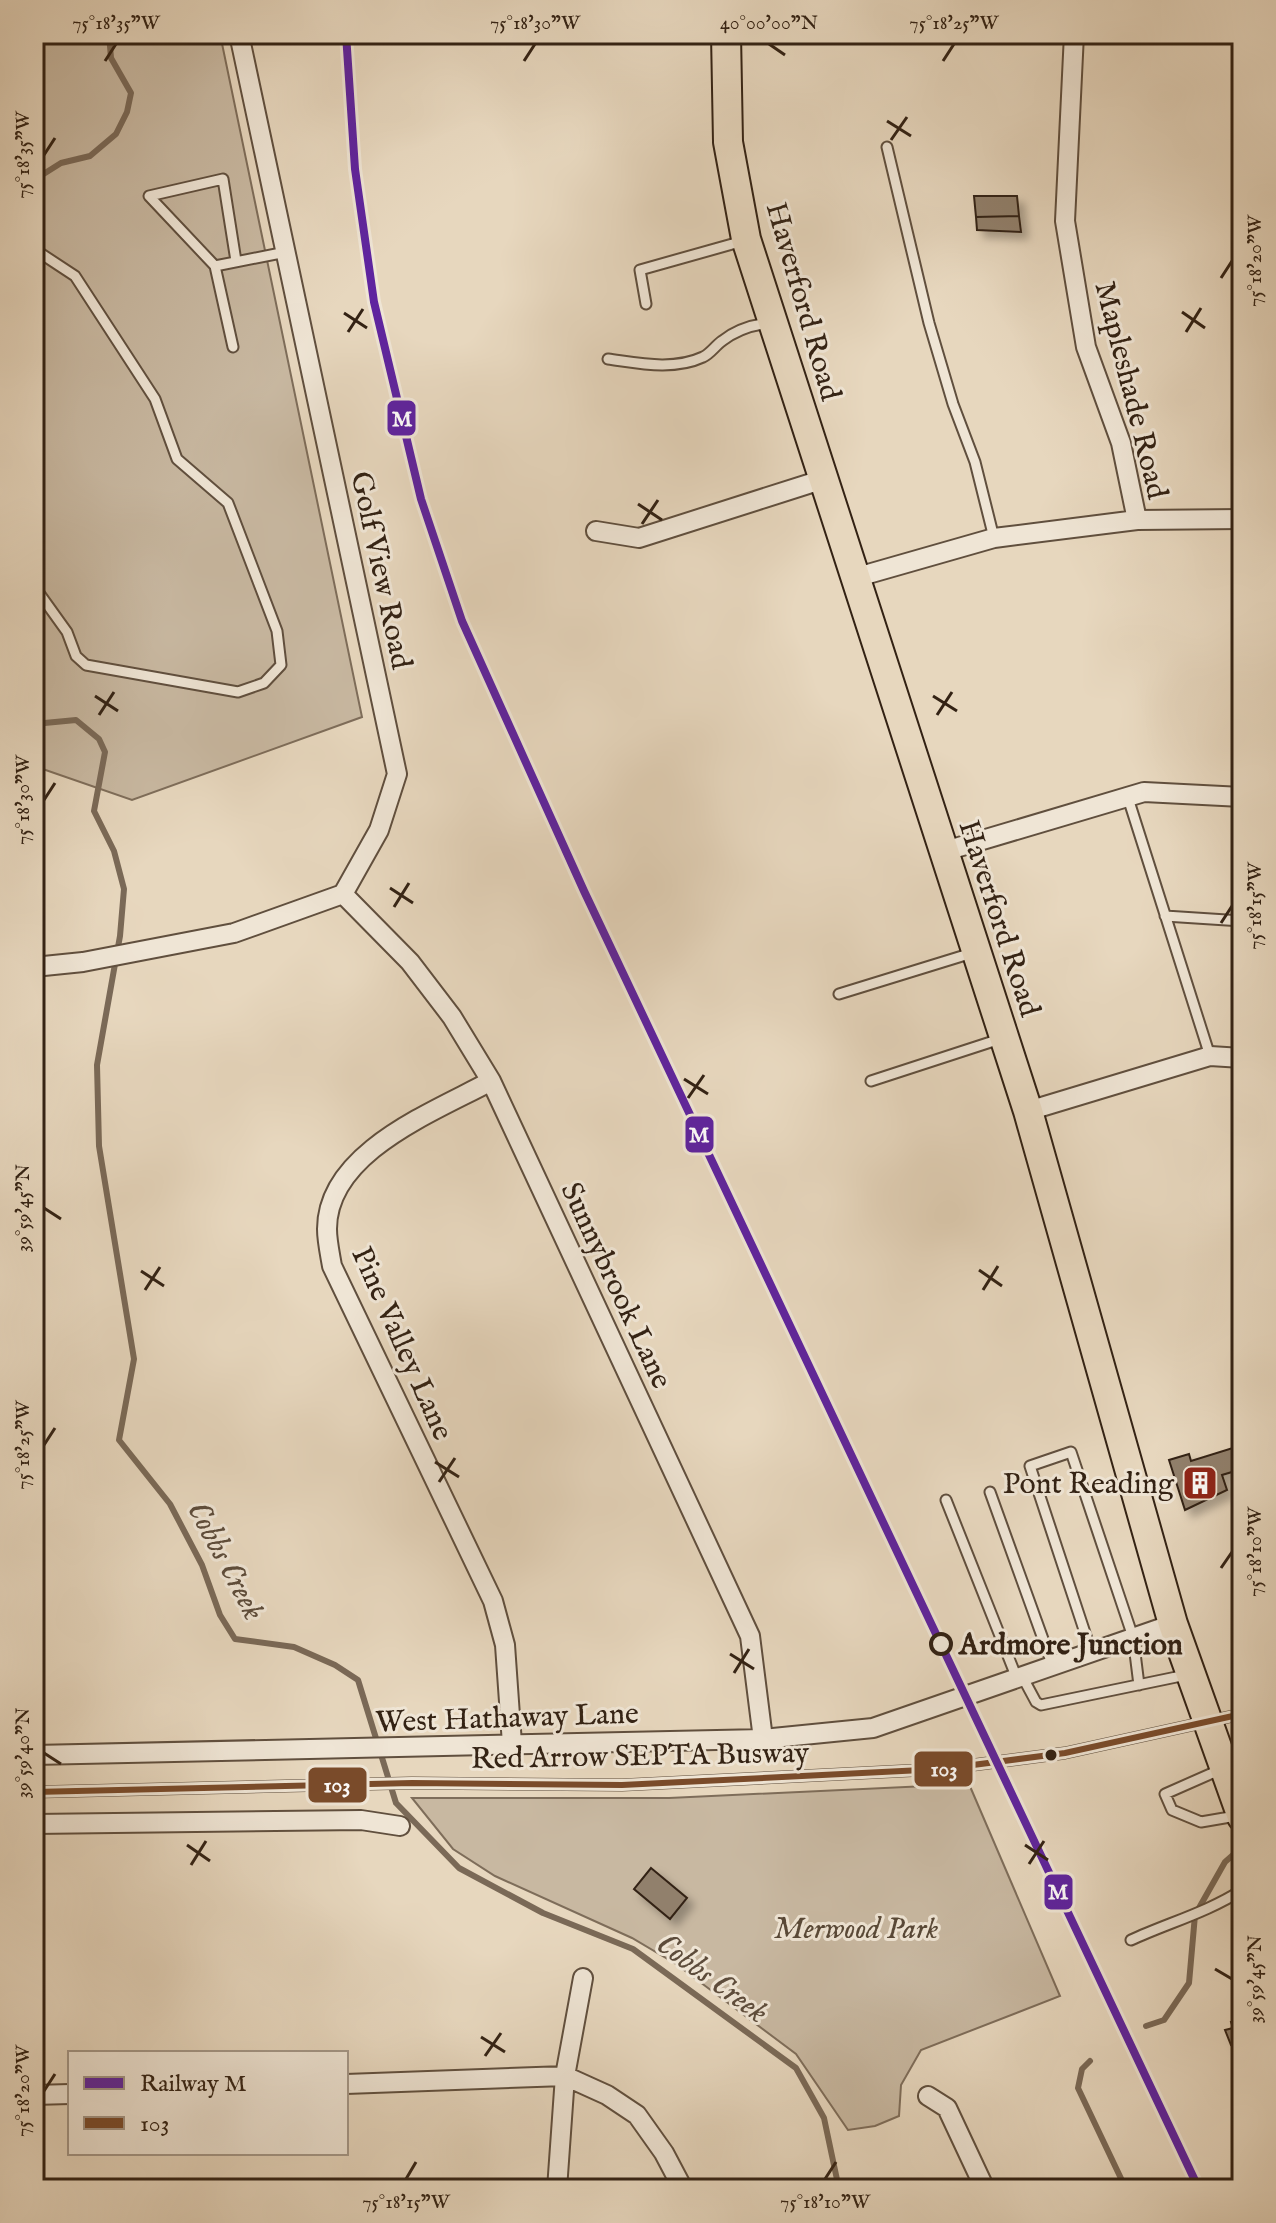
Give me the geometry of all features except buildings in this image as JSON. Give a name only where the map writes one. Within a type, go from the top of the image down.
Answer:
[{"type":"main road","name":"Haverford Road","points":[[726,34],[728,142],[746,239],[821,480],[1028,1111],[1173,1624],[1209,1723],[1233,1764],[1242,1816]]},
{"type":"street","name":"Golf View Road","points":[[239,34],[397,774],[379,830],[343,894]]},
{"type":"street","name":"Mapleshade Road","points":[[1074,34],[1065,221],[1086,347],[1121,443],[1137,520]]},
{"type":"street","points":[[596,531],[639,538],[821,480]]},
{"type":"street","points":[[854,578],[994,538],[1137,520],[1242,519]]},
{"type":"street","points":[[942,852],[1144,792],[1242,797]]},
{"type":"street","points":[[34,967],[132,953],[234,933],[343,894]]},
{"type":"street","name":"Sunnybrook Lane","points":[[343,894],[410,962],[452,1017],[491,1081],[750,1636],[763,1739]]},
{"type":"street","points":[[1028,1111],[1210,1056],[1242,1058]]},
{"type":"street","name":"Pine Valley Lane","points":[[491,1081],[387,1137],[357,1159],[338,1188],[326,1227],[332,1266],[493,1601],[505,1645],[512,1744]]},
{"type":"street","name":"West Hathaway Lane","points":[[34,1755],[763,1739],[873,1728],[1018,1675],[1173,1624]]},
{"type":"street","points":[[34,1824],[361,1820],[400,1826]]},
{"type":"street","points":[[557,2189],[565,2076],[583,1978]]},
{"type":"street","points":[[348,2084],[565,2076],[607,2095],[637,2115],[664,2153],[683,2189]]},
{"type":"street","points":[[34,2095],[68,2094]]},
{"type":"street","points":[[928,2096],[947,2108],[985,2189]]},
{"type":"lane","points":[[887,147],[929,323],[953,404],[975,462],[994,538]]},
{"type":"lane","points":[[233,347],[215,266],[149,196],[223,179],[236,261]]},
{"type":"lane","points":[[646,304],[640,270],[746,239]]},
{"type":"lane","points":[[34,249],[75,276],[155,399],[177,459],[228,503],[277,631],[281,665],[264,683],[238,692],[86,665],[76,656],[67,632],[34,586]]},
{"type":"lane","points":[[215,266],[286,252]]},
{"type":"lane","points":[[608,359],[654,366],[687,362],[704,357],[723,340],[748,326],[772,323]]},
{"type":"lane","points":[[1128,798],[1210,1056]]},
{"type":"lane","points":[[1165,916],[1242,921]]},
{"type":"lane","points":[[839,994],[975,952]]},
{"type":"lane","points":[[871,1081],[1003,1038]]},
{"type":"lane","points":[[1091,1651],[1030,1466],[1071,1452],[1133,1637],[1139,1685]]},
{"type":"lane","points":[[990,1492],[1052,1664]]},
{"type":"lane","points":[[946,1500],[1018,1675],[1036,1702],[1041,1705],[1191,1674]]},
{"type":"lane","name":"Red Arrow SEPTA Busway","points":[[34,1792],[412,1783],[622,1785],[942,1769],[1065,1753],[1242,1714]]},
{"type":"lane","points":[[1233,1764],[1165,1794],[1172,1810],[1201,1822],[1242,1816]]},
{"type":"lane","points":[[1131,1940],[1186,1914],[1215,1908],[1242,1890]]},
{"type":"green space","points":[[34,34],[220,34],[362,717],[132,800],[34,766]]},
{"type":"green space","name":"Merwood Park","points":[[969,1784],[1060,1996],[921,2050],[901,2085],[899,2116],[875,2126],[848,2130],[796,2054],[676,1964],[632,1938],[495,1876],[453,1849],[412,1798],[669,1798]]},
{"type":"waterway","name":"Cobbs Creek","points":[[34,180],[61,163],[90,156],[116,134],[127,112],[131,93],[111,58],[109,34]]},
{"type":"waterway","name":"Cobbs Creek","points":[[34,724],[76,720],[99,739],[105,752],[94,811],[114,851],[124,889],[120,936],[97,1065],[99,1146],[134,1359],[119,1440],[170,1504],[202,1565],[220,1615],[235,1639],[294,1647],[335,1665],[358,1680],[396,1803],[459,1868],[543,1913],[633,1949],[796,2068],[824,2118],[839,2189]]},
{"type":"waterway","points":[[1146,2026],[1164,2020],[1189,1983],[1195,1915],[1225,1862],[1242,1847]]},
{"type":"waterway","points":[[1090,2061],[1082,2069],[1078,2088],[1126,2189]]},
{"type":"rail line","name":"M","points":[[346,34],[355,169],[374,302],[421,499],[462,621],[584,891],[1199,2189]]},
{"type":"transit line","name":"103","points":[[34,1792],[412,1783],[622,1785],[942,1769],[1065,1753],[1242,1714]]},
{"type":"place","name":"Pont Reading","points":[[1200,1483]]},
{"type":"place","name":"Ardmore Junction","points":[[941,1644]]}]
